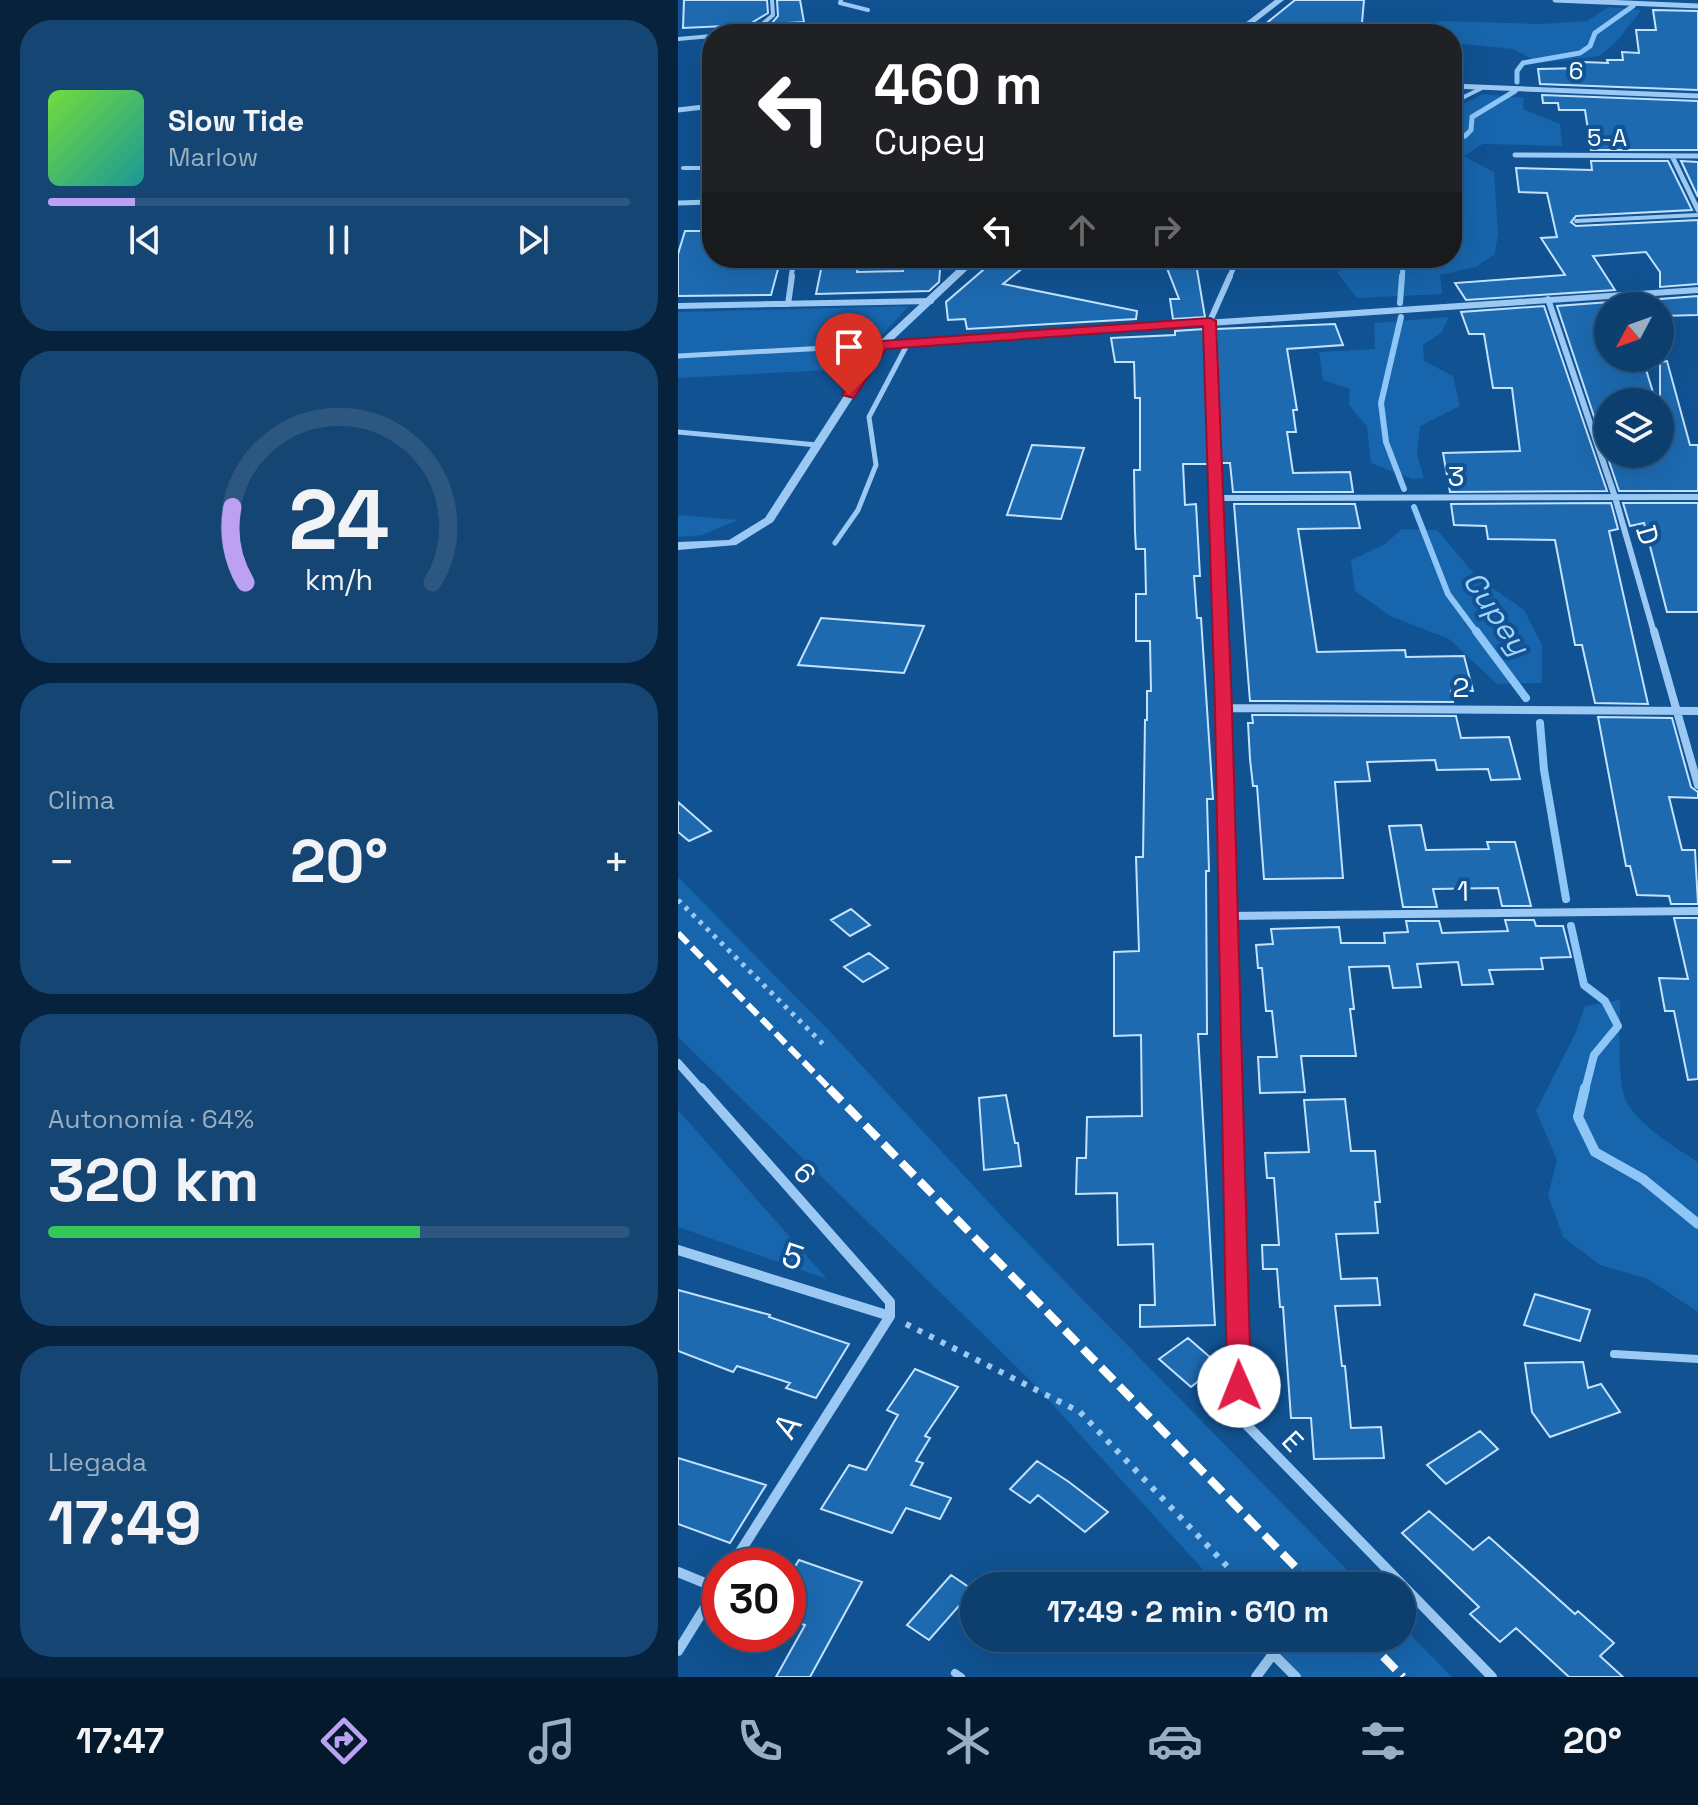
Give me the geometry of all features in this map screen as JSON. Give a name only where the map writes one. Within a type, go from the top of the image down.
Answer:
[{"type":"street","points":[[1248,24],[1280,0]]},
{"type":"street","points":[[1555,0],[1698,6]]},
{"type":"street","name":"6","points":[[1462,86],[1698,96]]},
{"type":"street","points":[[678,110],[702,107]]},
{"type":"street","name":"5-A","points":[[1515,155],[1698,156]]},
{"type":"street","points":[[1672,156],[1696,201],[1698,212]]},
{"type":"street","points":[[678,203],[702,202]]},
{"type":"street","points":[[788,304],[793,268]]},
{"type":"street","points":[[678,546],[732,543],[769,520],[882,345],[965,268]]},
{"type":"street","name":"E","points":[[1234,268],[1210,321],[1229,916],[1239,1417],[1492,1677]]},
{"type":"street","points":[[882,345],[1698,290]]},
{"type":"street","name":"D","points":[[1548,299],[1615,497],[1698,785]]},
{"type":"street","points":[[678,306],[932,301]]},
{"type":"street","points":[[913,317],[917,333],[941,341]]},
{"type":"street","name":"3","points":[[1214,498],[1698,497]]},
{"type":"street","name":"2","points":[[1223,708],[1698,711]]},
{"type":"street","name":"1","points":[[1229,916],[1698,911]]},
{"type":"street","name":"6","points":[[678,1063],[890,1302],[890,1316]]},
{"type":"street","name":"5","points":[[678,1250],[890,1316]]},
{"type":"street","name":"A","points":[[742,1548],[890,1316]]},
{"type":"street","points":[[678,1572],[702,1580]]},
{"type":"street","points":[[678,1651],[702,1612]]},
{"type":"street","points":[[1256,1677],[1273,1654],[1296,1677]]},
{"type":"lane","points":[[762,24],[773,15],[772,0]]},
{"type":"lane","points":[[841,0],[840,3],[847,7],[868,10]]},
{"type":"lane","points":[[678,39],[702,37]]},
{"type":"lane","points":[[1462,98],[1484,87]]},
{"type":"lane","points":[[683,168],[702,168]]},
{"type":"lane","points":[[1576,221],[1698,212]]},
{"type":"lane","points":[[835,543],[858,510],[876,465],[869,417],[908,343]]},
{"type":"lane","points":[[678,356],[882,345]]},
{"type":"lane","points":[[678,432],[817,445]]},
{"type":"lane","points":[[1614,1354],[1698,1359]]},
{"type":"path","points":[[678,900],[823,1044]]},
{"type":"path","points":[[890,1316],[1080,1412],[1233,1572]]},
{"type":"shaded area","points":[[1609,7],[1641,10],[1618,40],[1600,56],[1540,63],[1513,49],[1462,44],[1462,24],[1430,24],[1441,21],[1542,24],[1587,21]]},
{"type":"shaded area","points":[[1483,94],[1524,98],[1523,109],[1560,124],[1562,146],[1483,144],[1464,156],[1494,172],[1498,233],[1495,254],[1476,267],[1440,275],[1442,294],[1357,298],[1337,272],[1347,268],[1462,268],[1462,105]]},
{"type":"shaded area","points":[[909,306],[850,369],[678,378],[678,312]]},
{"type":"shaded area","points":[[1449,317],[1441,333],[1423,345],[1424,361],[1453,376],[1460,406],[1420,426],[1417,455],[1424,478],[1412,479],[1371,463],[1367,427],[1349,405],[1350,389],[1323,380],[1319,352],[1375,349],[1374,323]]},
{"type":"shaded area","points":[[678,515],[738,520],[702,535],[678,537]]},
{"type":"shaded area","points":[[1402,529],[1437,530],[1477,577],[1524,610],[1542,645],[1542,683],[1497,684],[1449,639],[1390,616],[1355,591],[1351,560],[1385,544]]},
{"type":"shaded area","points":[[678,877],[838,1040],[1008,1223],[1349,1572],[1205,1572],[1032,1382],[678,1037]]},
{"type":"shaded area","points":[[1620,1000],[1620,1066],[1626,1101],[1648,1127],[1698,1162],[1698,1312],[1648,1279],[1600,1265],[1563,1237],[1548,1195],[1557,1160],[1536,1111],[1576,1032],[1585,1006]]},
{"type":"shaded area","points":[[678,1110],[827,1279],[678,1227]]},
{"type":"shaded area","points":[[1416,1640],[1452,1677],[1301,1677],[1278,1652],[1416,1652]]},
{"type":"building","points":[[684,0],[767,0],[768,13],[750,24],[702,24],[702,27],[683,28]]},
{"type":"building","points":[[777,0],[800,0],[804,22],[771,24],[778,16]]},
{"type":"building","points":[[1295,0],[1364,0],[1362,24],[1265,24]]},
{"type":"building","points":[[1653,10],[1698,11],[1698,90],[1540,84],[1538,69],[1584,68],[1584,62],[1608,63],[1607,60],[1623,60],[1622,52],[1639,53],[1636,30],[1656,30]]},
{"type":"building","points":[[1542,95],[1698,101],[1698,150],[1591,150],[1585,110],[1559,110],[1558,103],[1543,103]]},
{"type":"building","points":[[1591,161],[1668,161],[1692,210],[1576,216],[1571,222],[1576,226],[1698,220],[1698,284],[1660,287],[1660,272],[1646,252],[1593,256],[1615,290],[1466,300],[1455,283],[1565,275],[1541,238],[1557,237],[1547,193],[1519,192],[1516,168],[1592,170]]},
{"type":"building","points":[[1681,161],[1698,162],[1698,197]]},
{"type":"building","points":[[685,231],[702,231],[702,268],[778,268],[771,295],[678,296],[678,254]]},
{"type":"building","points":[[821,268],[858,268],[857,272],[903,271],[903,268],[940,268],[939,282],[929,291],[816,294]]},
{"type":"building","points":[[985,268],[1023,268],[1003,284],[1137,311],[1136,319],[967,329],[965,319],[948,320],[946,302]]},
{"type":"building","points":[[1167,268],[1197,268],[1205,317],[1173,319],[1170,299],[1179,299]]},
{"type":"building","points":[[1698,296],[1698,315],[1674,316],[1674,298]]},
{"type":"building","points":[[1594,303],[1594,372],[1647,372],[1652,388],[1594,388],[1594,416],[1557,306]]},
{"type":"building","points":[[1544,306],[1594,453],[1594,468],[1599,468],[1607,491],[1450,492],[1443,453],[1520,451],[1512,388],[1493,388],[1484,334],[1469,334],[1461,312]]},
{"type":"building","points":[[1335,324],[1343,345],[1287,349],[1297,410],[1293,410],[1296,432],[1287,432],[1293,473],[1350,472],[1353,492],[1233,492],[1230,463],[1221,463],[1216,329]]},
{"type":"building","points":[[1204,329],[1209,464],[1183,464],[1185,505],[1196,504],[1200,576],[1194,576],[1197,618],[1201,618],[1213,799],[1207,799],[1207,1034],[1198,1034],[1215,1325],[1140,1327],[1140,1305],[1155,1305],[1153,1244],[1118,1245],[1117,1193],[1076,1194],[1077,1158],[1086,1158],[1087,1117],[1142,1116],[1141,1035],[1114,1036],[1114,952],[1139,951],[1136,857],[1143,857],[1145,720],[1147,691],[1151,691],[1150,641],[1136,641],[1136,594],[1146,594],[1145,549],[1136,549],[1135,532],[1134,470],[1140,470],[1140,398],[1135,398],[1134,362],[1115,362],[1111,338],[1175,335],[1175,331]]},
{"type":"building","points":[[1660,372],[1670,372],[1690,445],[1698,445],[1698,491],[1619,491],[1611,468],[1674,468],[1674,388],[1660,388]]},
{"type":"building","points":[[1032,445],[1084,448],[1061,519],[1007,515]]},
{"type":"building","points":[[1611,503],[1618,529],[1609,531],[1648,704],[1595,703],[1582,645],[1575,645],[1555,540],[1488,539],[1486,526],[1454,525],[1451,504]]},
{"type":"building","points":[[1623,503],[1698,503],[1698,612],[1667,612],[1644,523],[1630,526]]},
{"type":"building","points":[[1234,504],[1355,504],[1360,528],[1298,529],[1317,652],[1405,650],[1406,657],[1464,656],[1473,691],[1451,691],[1453,702],[1250,701]]},
{"type":"building","points":[[821,618],[924,626],[904,673],[798,665]]},
{"type":"building","points":[[1252,715],[1456,716],[1461,738],[1509,737],[1520,779],[1491,780],[1488,769],[1437,770],[1435,760],[1367,762],[1370,781],[1335,782],[1343,878],[1264,879],[1257,786],[1253,786],[1250,759],[1248,723],[1253,723]]},
{"type":"building","points":[[1598,717],[1672,718],[1691,787],[1698,792],[1698,798],[1669,797],[1682,850],[1695,850],[1698,904],[1671,904],[1669,896],[1637,895],[1630,866],[1626,866]]},
{"type":"building","points":[[678,802],[711,831],[689,841],[678,832]]},
{"type":"building","points":[[1421,825],[1426,850],[1489,849],[1487,842],[1515,842],[1531,906],[1502,906],[1498,888],[1433,889],[1437,907],[1403,907],[1389,826]]},
{"type":"building","points":[[851,909],[870,925],[850,936],[831,920]]},
{"type":"building","points":[[1674,918],[1698,918],[1698,1079],[1688,1080],[1674,1011],[1665,1011],[1659,978],[1688,979]]},
{"type":"building","points":[[1505,920],[1534,920],[1536,926],[1563,926],[1571,957],[1541,958],[1543,969],[1489,970],[1493,984],[1462,985],[1458,962],[1417,964],[1421,987],[1393,988],[1389,966],[1349,967],[1356,1056],[1301,1056],[1305,1092],[1260,1093],[1258,1057],[1277,1057],[1272,1011],[1266,1011],[1262,968],[1258,968],[1256,945],[1273,944],[1271,929],[1339,927],[1341,943],[1385,943],[1384,933],[1408,932],[1406,921],[1439,921],[1442,933],[1508,931]]},
{"type":"building","points":[[869,953],[888,968],[863,982],[844,967]]},
{"type":"building","points":[[1006,1095],[1021,1166],[984,1170],[979,1098]]},
{"type":"building","points":[[1345,1099],[1351,1151],[1375,1151],[1380,1202],[1375,1202],[1378,1233],[1336,1234],[1341,1279],[1377,1278],[1380,1305],[1335,1306],[1351,1428],[1381,1427],[1384,1458],[1314,1459],[1311,1418],[1291,1418],[1283,1307],[1280,1307],[1277,1269],[1263,1269],[1262,1245],[1279,1245],[1274,1178],[1267,1178],[1265,1153],[1309,1152],[1304,1100]]},
{"type":"building","points":[[678,1290],[770,1315],[849,1344],[816,1398],[786,1388],[790,1383],[737,1366],[733,1372],[678,1351]]},
{"type":"building","points":[[1535,1294],[1590,1310],[1580,1341],[1524,1325]]},
{"type":"building","points":[[1188,1338],[1219,1365],[1191,1387],[1159,1359]]},
{"type":"building","points":[[1583,1362],[1588,1388],[1601,1384],[1620,1412],[1550,1437],[1532,1412],[1525,1363]]},
{"type":"building","points":[[915,1369],[958,1387],[925,1436],[930,1438],[916,1461],[923,1463],[911,1485],[951,1498],[940,1519],[906,1508],[892,1533],[821,1509],[849,1465],[866,1470],[898,1415],[887,1410]]},
{"type":"building","points":[[1480,1431],[1498,1449],[1446,1484],[1427,1465]]},
{"type":"building","points":[[678,1458],[766,1485],[730,1543],[678,1524]]},
{"type":"building","points":[[1037,1461],[1108,1512],[1085,1532],[1038,1495],[1030,1503],[1010,1489]]},
{"type":"building","points":[[1429,1511],[1473,1550],[1489,1537],[1575,1614],[1578,1611],[1614,1643],[1600,1656],[1623,1677],[1569,1677],[1516,1628],[1500,1642],[1470,1614],[1479,1607],[1402,1533]]},
{"type":"building","points":[[806,1562],[862,1582],[810,1677],[776,1677],[790,1652],[806,1652]]},
{"type":"building","points":[[951,1575],[960,1581],[960,1605],[929,1640],[907,1625]]},
{"type":"waterway","name":"Cupey","points":[[1517,82],[1517,71],[1523,63],[1580,53],[1590,46],[1595,33],[1633,6]]},
{"type":"waterway","name":"Cupey","points":[[1462,137],[1471,130],[1472,117],[1515,91]]},
{"type":"waterway","name":"Cupey","points":[[1402,278],[1405,268]]},
{"type":"waterway","name":"Cupey","points":[[1400,303],[1402,276]]},
{"type":"waterway","name":"Cupey","points":[[1401,317],[1381,403],[1386,442],[1404,489]]},
{"type":"waterway","name":"Cupey","points":[[1414,507],[1448,594],[1477,633]]},
{"type":"waterway","name":"Cupey","points":[[1476,631],[1526,698]]},
{"type":"waterway","name":"Cupey","points":[[1540,723],[1544,770],[1566,899]]},
{"type":"waterway","name":"Cupey","points":[[1571,926],[1584,985],[1605,1001],[1618,1026],[1594,1055],[1585,1090]]},
{"type":"waterway","name":"Cupey","points":[[1585,1088],[1578,1117],[1595,1152],[1643,1179],[1698,1224]]},
{"type":"railway","points":[[678,933],[831,1090]]},
{"type":"railway","points":[[829,1088],[1300,1572]]},
{"type":"railway","points":[[1379,1652],[1403,1677]]},
{"type":"route","points":[[849,395],[882,345],[1210,321],[1223,708],[1239,1386]]}]
